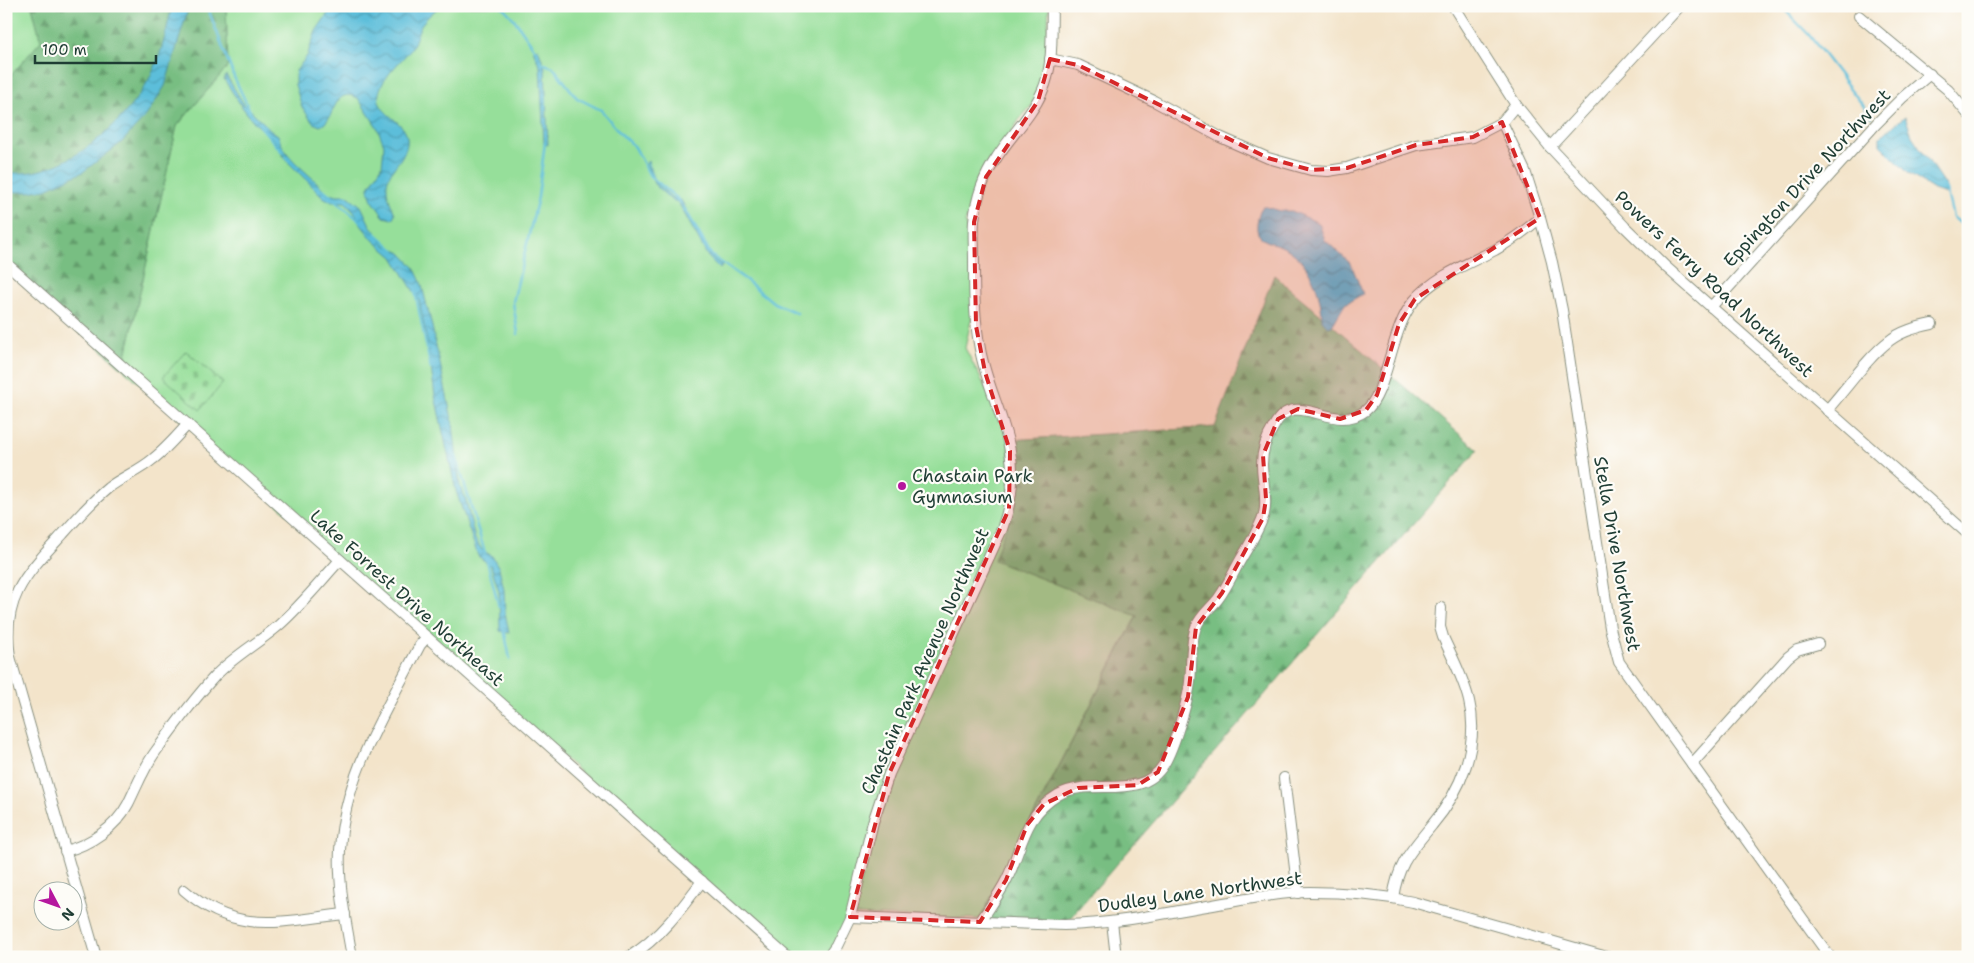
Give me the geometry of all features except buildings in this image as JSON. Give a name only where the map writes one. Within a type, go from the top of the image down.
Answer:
[{"type":"street","name":"Chastain Park Avenue Northwest","points":[[828,957],[840,939],[850,917],[874,822],[889,774],[1002,529],[1009,509],[1012,488],[1010,451],[985,372],[976,326],[974,222],[978,199],[986,177],[997,156],[1017,132],[1038,101],[1046,81],[1050,59],[1052,6]]},
{"type":"street","name":"Powers Ferry Road Northwest","points":[[1453,6],[1516,105],[1550,147],[1624,228],[1968,534]]},
{"type":"street","points":[[1550,147],[1680,6]]},
{"type":"street","points":[[1859,16],[1948,90],[1968,114]]},
{"type":"street","points":[[1050,59],[1078,65],[1154,101],[1220,137],[1268,158],[1311,170],[1328,171],[1347,168],[1416,145],[1473,137],[1502,122],[1516,105]]},
{"type":"street","name":"Eppington Drive Northwest","points":[[1711,307],[1876,124],[1930,74]]},
{"type":"street","name":"Stella Drive Northwest","points":[[1502,122],[1524,171],[1552,262],[1562,310],[1615,653],[1624,672],[1830,957]]},
{"type":"street","points":[[980,922],[1006,880],[1027,825],[1044,804],[1059,794],[1078,788],[1138,785],[1152,778],[1164,764],[1188,697],[1193,639],[1196,627],[1203,615],[1222,593],[1262,518],[1266,499],[1262,466],[1263,455],[1273,426],[1278,419],[1287,412],[1298,409],[1340,419],[1354,417],[1366,410],[1377,395],[1399,324],[1415,299],[1445,276],[1508,242],[1540,218]]},
{"type":"street","name":"Lake Forrest Drive Northeast","points":[[6,262],[787,957]]},
{"type":"street","points":[[1827,410],[1870,359],[1890,340],[1911,329],[1932,324]]},
{"type":"street","points":[[96,957],[10,657],[7,632],[11,606],[29,570],[92,502],[110,487],[153,460],[188,424]]},
{"type":"street","points":[[65,850],[84,844],[115,822],[127,806],[142,774],[156,751],[215,676],[233,659],[280,624],[340,560]]},
{"type":"street","points":[[1393,898],[1395,882],[1402,865],[1449,801],[1465,768],[1471,747],[1473,724],[1469,701],[1443,637],[1440,627],[1441,608]]},
{"type":"street","points":[[352,957],[340,883],[343,819],[350,790],[366,748],[420,645],[427,637]]},
{"type":"street","points":[[1692,764],[1788,657],[1797,650],[1818,644]]},
{"type":"street","points":[[1284,778],[1298,893]]},
{"type":"street","points":[[629,957],[654,938],[684,905],[702,880]]},
{"type":"street","points":[[184,890],[212,911],[246,922],[271,922],[345,914]]},
{"type":"street","name":"Dudley Lane Northwest","points":[[850,917],[1064,925],[1112,922],[1252,898],[1310,892],[1393,898],[1413,902],[1607,957]]},
{"type":"street","points":[[1112,922],[1116,957]]},
{"type":"highlighted area","points":[[1050,59],[1078,65],[1268,158],[1311,170],[1347,168],[1416,145],[1473,137],[1502,122],[1540,218],[1415,299],[1399,324],[1377,395],[1366,410],[1340,419],[1298,409],[1278,419],[1263,455],[1266,499],[1263,518],[1222,593],[1196,627],[1188,697],[1158,772],[1138,785],[1078,788],[1044,804],[1027,825],[1006,880],[980,922],[850,917],[889,774],[1009,509],[1010,451],[985,372],[976,326],[974,222],[986,177],[1038,101]]},
{"type":"green space","points":[[6,6],[32,6],[41,41],[6,81]]},
{"type":"green space","points":[[32,6],[226,6],[228,66],[177,126],[123,369],[6,265],[6,81],[41,41]]},
{"type":"green space","points":[[226,6],[1049,6],[1046,60],[1037,99],[1019,120],[987,170],[965,223],[979,283],[965,348],[1005,425],[1009,440],[1137,615],[980,919],[852,915],[830,957],[790,957],[123,369],[177,126],[228,66]]},
{"type":"green space","points":[[1274,275],[1478,450],[1063,926],[980,919],[1137,616],[994,560],[1009,518],[1009,440],[1215,427]]},
{"type":"green space","points":[[186,351],[223,383],[200,410],[163,377]]},
{"type":"water","points":[[172,6],[189,6],[165,86],[146,116],[121,143],[83,172],[46,189],[29,192],[6,192],[6,172],[28,172],[50,167],[73,157],[94,143],[130,107],[144,88],[154,69]]},
{"type":"water","points":[[333,6],[440,6],[421,25],[412,47],[388,75],[380,90],[380,104],[402,127],[407,137],[407,144],[403,155],[387,182],[388,195],[395,214],[392,219],[384,217],[372,200],[369,192],[369,187],[382,166],[384,145],[377,127],[358,98],[350,95],[343,96],[335,105],[329,118],[320,126],[313,123],[302,107],[295,85],[296,71],[307,56],[316,31]]},
{"type":"water","points":[[538,48],[545,68],[548,145],[544,144],[540,67],[533,50]]},
{"type":"water","points":[[226,75],[243,103],[278,135],[293,160],[328,195],[347,195],[361,206],[370,225],[385,245],[401,253],[414,267],[421,282],[431,322],[453,424],[460,487],[465,497],[475,539],[482,550],[492,556],[499,568],[504,589],[505,612],[509,633],[500,631],[499,591],[491,566],[478,556],[456,491],[435,396],[419,300],[393,257],[374,241],[361,225],[354,211],[345,202],[332,202],[323,197],[286,160],[274,140],[254,122],[242,107],[224,79]]},
{"type":"water","points":[[1905,116],[1912,136],[1946,187],[1946,194],[1934,190],[1909,174],[1880,145],[1880,137]]},
{"type":"water","points":[[648,161],[656,183],[672,198],[681,200],[712,258],[722,266],[720,269],[708,257],[678,202],[671,200],[654,184],[646,163]]},
{"type":"water","points":[[1263,206],[1281,211],[1292,211],[1319,223],[1325,240],[1351,264],[1363,294],[1345,304],[1332,326],[1328,327],[1322,320],[1317,288],[1307,268],[1292,252],[1261,238],[1259,235],[1257,225]]},
{"type":"waterway","points":[[207,6],[234,77],[250,111]]},
{"type":"waterway","points":[[502,6],[514,19],[536,51]]},
{"type":"waterway","points":[[1781,6],[1809,35],[1872,117]]},
{"type":"waterway","points":[[542,63],[553,67],[577,98],[601,110],[620,133],[635,147],[650,176],[679,200]]},
{"type":"waterway","points":[[260,126],[282,152]]},
{"type":"waterway","points":[[518,334],[513,302],[538,197],[545,142]]},
{"type":"waterway","points":[[323,189],[332,197]]},
{"type":"waterway","points":[[1946,189],[1953,217],[1968,230]]},
{"type":"waterway","points":[[336,201],[359,220]]},
{"type":"waterway","points":[[685,209],[712,256],[774,303],[797,313]]},
{"type":"waterway","points":[[375,233],[395,251]]},
{"type":"waterway","points":[[415,291],[431,369]]},
{"type":"waterway","points":[[456,456],[485,553]]},
{"type":"waterway","points":[[487,561],[499,607]]},
{"type":"waterway","points":[[504,629],[510,659]]},
{"type":"place","name":"Chastain Park Gymnasium","points":[[902,486]]}]
